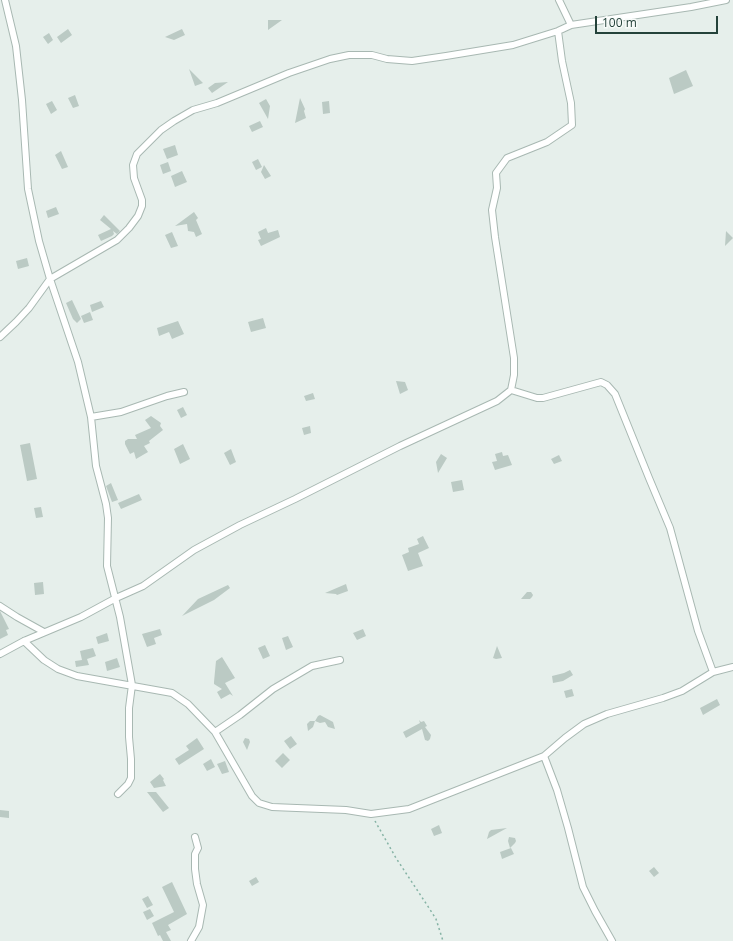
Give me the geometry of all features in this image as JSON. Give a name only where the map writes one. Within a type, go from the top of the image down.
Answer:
[{"type":"street","points":[[5,0],[16,46],[22,100],[28,188],[39,241],[78,362],[91,417],[96,466],[108,518],[107,566],[120,617],[132,685],[129,708],[131,778],[128,784],[118,794]]},
{"type":"street","points":[[559,0],[570,25]]},
{"type":"street","points":[[0,337],[29,308],[50,279],[117,240],[129,228],[138,216],[142,206],[142,200],[134,178],[133,165],[137,154],[161,130],[193,110],[216,103],[289,72],[330,59],[349,55],[372,55],[387,59],[412,61],[513,45],[558,31],[570,25],[691,7],[726,0]]},
{"type":"street","points":[[0,654],[24,641],[82,617],[116,598],[143,586],[194,550],[240,525],[400,446],[497,401],[511,390],[514,375],[514,358],[494,237],[492,210],[497,188],[496,172],[507,158],[547,142],[572,125],[570,103],[558,31]]},
{"type":"street","points":[[511,390],[537,398],[543,398],[601,382],[607,385],[615,394],[648,478],[670,528],[698,630],[713,672]]},
{"type":"street","points":[[91,417],[120,412],[167,396],[184,392]]},
{"type":"street","points":[[0,606],[44,632]]},
{"type":"street","points":[[24,641],[44,660],[58,669],[77,676],[172,693],[188,704],[215,732],[252,796],[260,803],[272,807],[346,810],[371,814],[409,809],[544,756],[584,724],[607,714],[682,691],[713,672],[733,667]]},
{"type":"street","points":[[215,732],[240,715],[273,689],[312,666],[340,660]]},
{"type":"street","points":[[544,756],[557,790],[583,888],[612,941]]},
{"type":"street","points":[[191,941],[199,927],[204,905],[197,884],[195,869],[195,854],[198,848],[195,837]]},
{"type":"path","points":[[371,814],[396,858],[436,920],[443,941]]},
{"type":"building","points":[[268,20],[282,20],[268,30]]},
{"type":"building","points":[[68,29],[72,35],[61,43],[57,37]]},
{"type":"building","points":[[182,29],[185,35],[174,40],[165,37]]},
{"type":"building","points":[[49,33],[53,40],[48,44],[43,37]]},
{"type":"building","points":[[189,69],[203,83],[195,86]]},
{"type":"building","points":[[686,70],[693,86],[674,94],[669,78]]},
{"type":"building","points":[[228,82],[212,93],[208,88],[215,83]]},
{"type":"building","points":[[75,95],[79,106],[73,108],[68,98]]},
{"type":"building","points":[[300,98],[305,109],[304,111],[306,118],[295,123]]},
{"type":"building","points":[[266,99],[270,106],[268,119],[259,103]]},
{"type":"building","points":[[52,101],[57,110],[51,114],[46,104]]},
{"type":"building","points":[[329,101],[330,113],[323,114],[322,102]]},
{"type":"building","points":[[260,121],[263,127],[252,132],[249,126]]},
{"type":"building","points":[[175,145],[178,155],[167,159],[163,149]]},
{"type":"building","points":[[61,151],[68,167],[62,169],[55,155]]},
{"type":"building","points":[[258,159],[262,167],[256,170],[252,162]]},
{"type":"building","points":[[168,162],[171,171],[163,174],[160,165]]},
{"type":"building","points":[[264,165],[271,176],[265,179],[261,172]]},
{"type":"building","points":[[182,171],[187,182],[175,187],[171,176]]},
{"type":"building","points":[[56,207],[59,214],[48,218],[46,211]]},
{"type":"building","points":[[194,212],[198,218],[196,220],[202,234],[196,237],[194,232],[188,231],[187,224],[175,226]]},
{"type":"building","points":[[104,215],[120,231],[117,234],[113,231],[114,234],[112,236],[101,241],[98,235],[111,229],[100,220]]},
{"type":"building","points":[[266,228],[268,233],[278,230],[280,237],[261,246],[258,240],[261,239],[258,232]]},
{"type":"building","points":[[726,231],[733,238],[725,246]]},
{"type":"building","points":[[172,232],[178,246],[171,248],[165,235]]},
{"type":"building","points":[[27,258],[29,266],[18,269],[16,261]]},
{"type":"building","points":[[72,300],[81,319],[77,323],[73,319],[66,303]]},
{"type":"building","points":[[101,301],[104,307],[92,312],[90,305]]},
{"type":"building","points":[[90,312],[93,320],[84,323],[81,316]]},
{"type":"building","points":[[263,318],[266,328],[251,332],[248,322]]},
{"type":"building","points":[[178,321],[184,334],[172,339],[169,332],[159,336],[157,328]]},
{"type":"building","points":[[396,381],[405,382],[408,390],[400,394]]},
{"type":"building","points":[[313,393],[315,399],[306,401],[304,396]]},
{"type":"building","points":[[183,407],[187,415],[181,418],[177,410]]},
{"type":"building","points":[[151,416],[161,423],[160,426],[163,430],[149,441],[150,443],[144,446],[148,452],[136,459],[134,452],[130,454],[125,441],[128,439],[137,439],[135,435],[151,428],[145,420]]},
{"type":"building","points":[[310,426],[311,433],[304,435],[302,428]]},
{"type":"building","points":[[30,443],[37,479],[27,481],[20,445]]},
{"type":"building","points":[[183,444],[190,459],[180,464],[174,449]]},
{"type":"building","points":[[231,449],[236,462],[230,465],[224,453]]},
{"type":"building","points":[[502,452],[503,456],[508,455],[512,465],[495,470],[492,462],[497,461],[495,454]]},
{"type":"building","points":[[441,454],[447,458],[438,473],[436,462]]},
{"type":"building","points":[[559,455],[562,461],[554,464],[551,459]]},
{"type":"building","points":[[462,480],[464,490],[453,492],[451,482]]},
{"type":"building","points":[[111,483],[118,500],[112,502],[106,486]]},
{"type":"building","points":[[139,494],[142,500],[121,509],[118,503]]},
{"type":"building","points":[[41,507],[43,517],[36,518],[34,508]]},
{"type":"building","points":[[423,536],[429,548],[418,553],[423,566],[408,571],[402,555],[409,552],[408,548],[419,544],[417,539]]},
{"type":"building","points":[[43,582],[44,594],[35,595],[34,583]]},
{"type":"building","points":[[346,584],[348,591],[337,595],[325,593]]},
{"type":"building","points":[[228,585],[230,588],[214,600],[182,616],[198,599]]},
{"type":"building","points":[[527,592],[531,592],[533,595],[532,597],[530,599],[521,599]]},
{"type":"building","points":[[0,611],[9,629],[6,630],[8,635],[0,639]]},
{"type":"building","points":[[160,629],[162,635],[154,638],[156,644],[147,647],[142,634]]},
{"type":"building","points":[[363,629],[366,636],[357,640],[353,633]]},
{"type":"building","points":[[107,633],[109,641],[98,644],[96,637]]},
{"type":"building","points":[[288,636],[293,647],[286,650],[282,638]]},
{"type":"building","points":[[265,645],[270,656],[263,659],[258,648]]},
{"type":"building","points":[[497,646],[502,658],[496,659],[493,658]]},
{"type":"building","points":[[93,648],[96,656],[87,659],[89,665],[76,667],[75,661],[82,660],[80,651]]},
{"type":"building","points":[[222,657],[235,678],[225,683],[233,696],[230,694],[221,699],[217,692],[222,689],[214,684],[214,682],[216,661]]},
{"type":"building","points":[[117,658],[120,667],[107,671],[105,662]]},
{"type":"building","points":[[570,670],[573,675],[563,681],[553,683],[552,676]]},
{"type":"building","points":[[572,689],[574,696],[566,698],[564,691]]},
{"type":"building","points":[[717,699],[720,705],[703,715],[700,708]]},
{"type":"building","points":[[320,715],[333,722],[335,729],[328,727],[325,722],[320,723],[315,721]]},
{"type":"building","points":[[419,720],[421,722],[424,721],[427,726],[425,727],[431,735],[428,741],[425,740],[422,729],[406,738],[403,732],[420,723]]},
{"type":"building","points":[[310,721],[315,721],[313,727],[308,731],[307,724]]},
{"type":"building","points":[[291,736],[297,744],[290,749],[284,741]]},
{"type":"building","points":[[197,738],[204,749],[179,765],[175,759],[189,750],[186,746]]},
{"type":"building","points":[[245,738],[249,739],[250,742],[247,750],[243,742]]},
{"type":"building","points":[[283,753],[290,760],[282,768],[275,761]]},
{"type":"building","points":[[211,759],[215,767],[207,771],[203,764]]},
{"type":"building","points":[[225,761],[229,772],[222,774],[217,764]]},
{"type":"building","points":[[160,774],[164,779],[163,780],[166,786],[154,788],[150,782]]},
{"type":"building","points":[[147,792],[156,792],[169,808],[163,812]]},
{"type":"building","points":[[0,810],[9,811],[9,818],[0,817]]},
{"type":"building","points":[[439,825],[442,833],[434,836],[431,829]]},
{"type":"building","points":[[507,828],[487,839],[491,830]]},
{"type":"building","points":[[509,837],[515,838],[516,841],[510,848],[508,841]]},
{"type":"building","points":[[511,848],[514,854],[502,859],[500,852]]},
{"type":"building","points":[[654,867],[659,873],[654,877],[649,871]]},
{"type":"building","points":[[256,877],[259,882],[252,886],[249,881]]},
{"type":"building","points":[[172,882],[187,914],[168,925],[171,930],[166,932],[171,941],[163,941],[160,935],[158,936],[152,923],[174,912],[162,887]]},
{"type":"building","points":[[148,896],[153,905],[147,908],[142,899]]},
{"type":"building","points":[[150,909],[154,916],[147,920],[143,912]]}]
